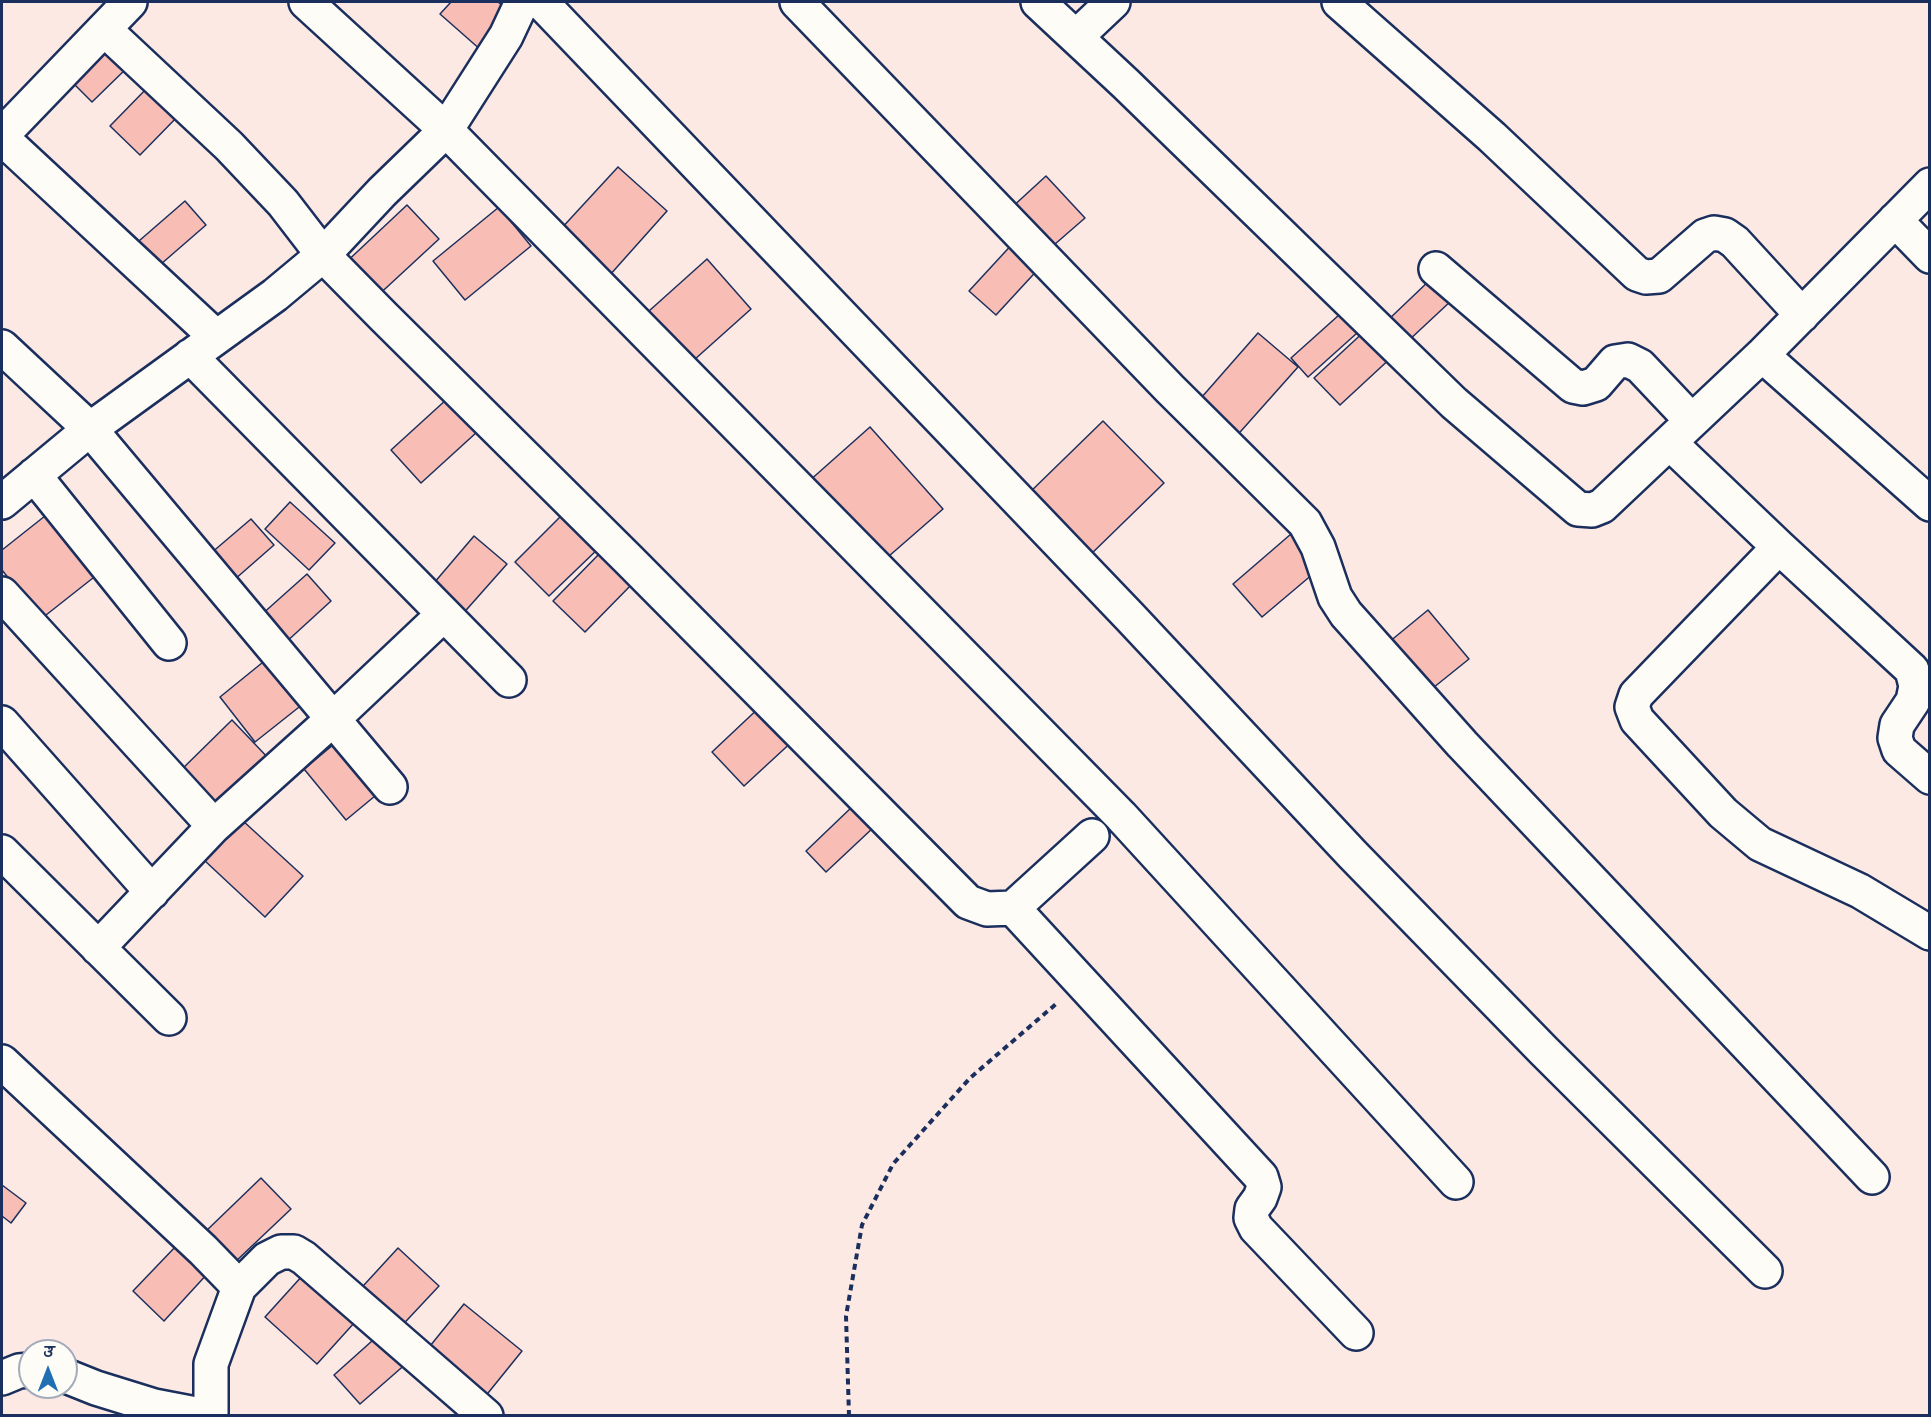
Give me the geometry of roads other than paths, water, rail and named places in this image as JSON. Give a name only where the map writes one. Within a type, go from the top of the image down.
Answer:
[{"type":"street","points":[[130,2],[2,137],[203,347],[444,615],[509,680]]},
{"type":"street","points":[[306,2],[446,130],[1121,816],[1456,1182]]},
{"type":"street","points":[[2,502],[90,429],[275,295],[323,255],[382,192],[446,130],[506,36],[522,2]]},
{"type":"street","points":[[541,2],[1122,608],[1353,855],[1544,1051],[1765,1271]]},
{"type":"street","points":[[798,2],[1170,389],[1305,524],[1318,547],[1335,597],[1346,615],[1462,744],[1872,1177]]},
{"type":"street","points":[[1038,2],[1454,403],[1578,509],[1592,510],[1602,506],[1762,355],[1929,185]]},
{"type":"street","points":[[1076,38],[1113,2]]},
{"type":"street","points":[[1339,2],[1492,137],[1637,274],[1646,277],[1659,276],[1705,236],[1714,233],[1725,235],[1735,242],[1802,315]]},
{"type":"street","points":[[104,28],[229,146],[283,203],[323,255],[968,902],[987,909],[1013,908],[1092,836]]},
{"type":"street","points":[[1895,219],[1929,256]]},
{"type":"street","points":[[1436,270],[1573,386],[1583,388],[1596,384],[1615,362],[1628,360],[1640,366],[1681,432],[1779,547],[1912,670],[1916,687],[1913,701],[1898,724],[1895,738],[1899,750],[1929,777]]},
{"type":"street","points":[[2,346],[90,429],[390,787]]},
{"type":"street","points":[[1762,355],[1929,504]]},
{"type":"street","points":[[34,475],[169,643]]},
{"type":"street","points":[[1779,547],[1636,695],[1632,707],[1637,720],[1723,813],[1760,843],[1860,891],[1929,933]]},
{"type":"street","points":[[2,594],[214,826]]},
{"type":"street","points":[[98,948],[214,826],[444,615]]},
{"type":"street","points":[[2,723],[152,892]]},
{"type":"street","points":[[2,852],[169,1018]]},
{"type":"street","points":[[1013,908],[1261,1177],[1264,1187],[1252,1209],[1251,1218],[1256,1228],[1356,1333]]},
{"type":"street","points":[[8,1080],[203,1250],[239,1287]]},
{"type":"street","points":[[211,1416],[211,1364],[239,1287],[267,1259],[281,1252],[294,1252],[313,1266],[486,1416]]},
{"type":"street","points":[[2,1378],[18,1371]]},
{"type":"street","points":[[78,1381],[154,1406],[206,1416]]}]
